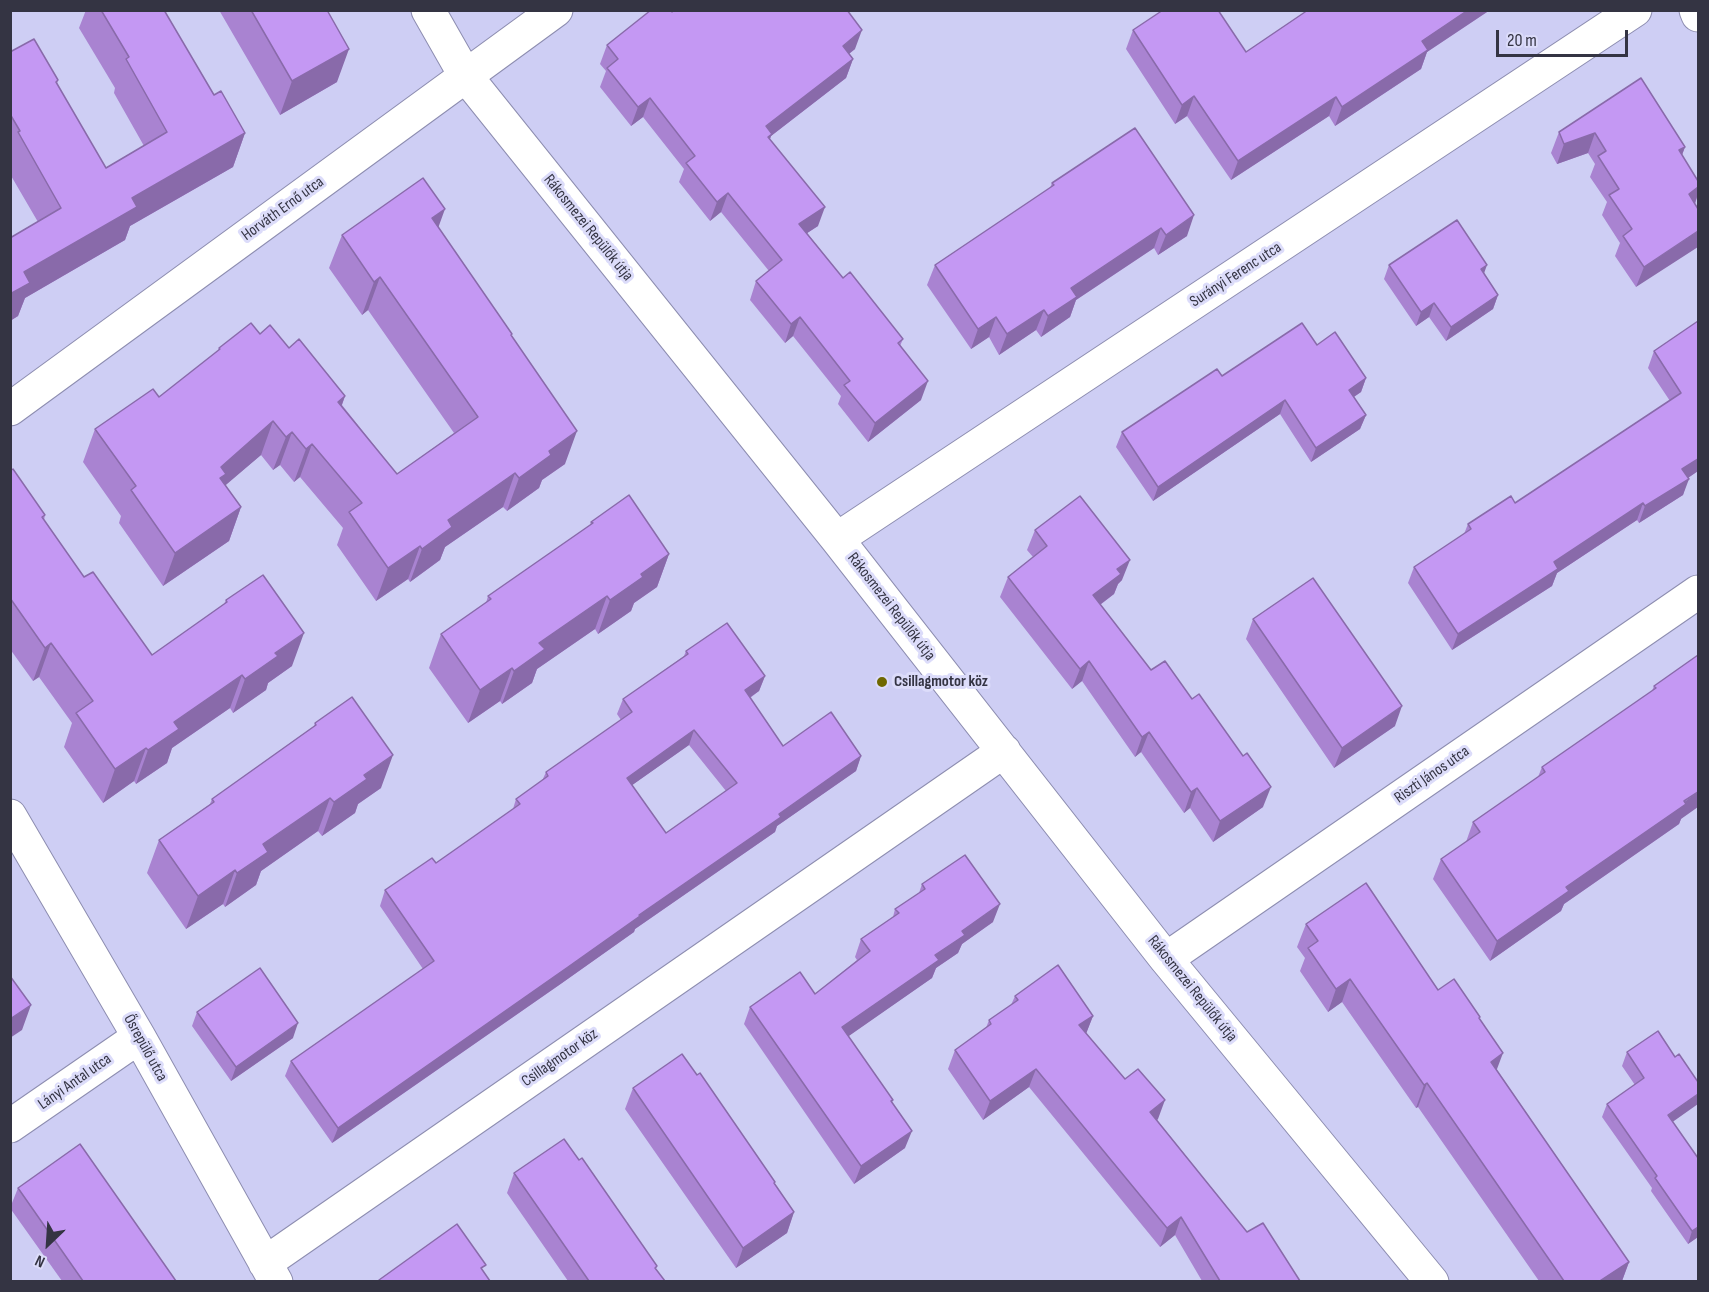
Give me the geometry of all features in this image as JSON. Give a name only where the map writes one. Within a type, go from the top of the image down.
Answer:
[{"type":"street","name":"Rákosmezei Repülők útja","points":[[428,10],[465,75],[837,538],[1166,958],[1432,1281]]},
{"type":"street","name":"Horváth Ernő utca","points":[[10,409],[556,10]]},
{"type":"street","name":"Surányi Ferenc utca","points":[[837,538],[1635,10]]},
{"type":"street","points":[[1696,10],[1698,15]]},
{"type":"street","name":"Riszti János utca","points":[[1166,958],[1698,592]]},
{"type":"street","name":"Csillagmotor köz","points":[[270,1272],[1004,751]]},
{"type":"street","name":"Ősrepülő utca","points":[[10,816],[139,1037],[270,1272]]},
{"type":"street","name":"Lányi Antal utca","points":[[10,1126],[139,1037]]},
{"type":"building","points":[[101,10],[164,10],[214,95],[221,91],[245,133],[132,198],[137,207],[24,272],[30,283],[10,294],[10,238],[61,208],[10,114],[10,52],[34,39],[106,168],[167,132],[126,59],[129,57]]},
{"type":"building","points":[[251,10],[327,10],[349,49],[292,81]]},
{"type":"building","points":[[651,10],[671,10],[672,12],[673,10],[847,10],[862,30],[843,46],[853,59],[766,126],[772,134],[768,137],[825,207],[799,224],[843,278],[850,272],[903,339],[898,343],[928,381],[875,423],[844,385],[850,381],[800,317],[791,324],[756,281],[782,260],[728,193],[717,202],[686,163],[695,156],[650,98],[638,107],[607,68],[618,59],[607,45]]},
{"type":"building","points":[[1163,10],[1218,10],[1246,52],[1308,10],[1468,10],[1422,41],[1428,50],[1342,107],[1336,97],[1238,161],[1194,96],[1182,105],[1133,30]]},
{"type":"building","points":[[1641,78],[1685,147],[1679,150],[1698,181],[1698,187],[1689,194],[1698,209],[1698,231],[1644,267],[1623,236],[1632,229],[1609,195],[1619,189],[1598,156],[1606,151],[1595,133],[1564,144],[1559,132]]},
{"type":"building","points":[[1135,128],[1194,215],[1166,235],[1161,228],[1071,288],[1077,297],[1048,316],[1044,310],[1007,334],[996,317],[978,329],[935,265]]},
{"type":"building","points":[[423,178],[445,209],[432,218],[577,431],[549,451],[551,455],[519,478],[515,473],[448,520],[452,527],[422,549],[420,546],[388,568],[349,512],[362,503],[312,444],[306,449],[292,432],[286,437],[273,421],[221,467],[226,474],[220,478],[241,507],[175,553],[131,490],[136,486],[95,429],[153,389],[159,397],[251,323],[260,334],[270,325],[289,348],[299,339],[345,396],[338,402],[397,474],[478,417],[380,277],[374,282],[342,235]]},
{"type":"building","points":[[1457,220],[1487,265],[1481,269],[1498,295],[1451,327],[1434,303],[1421,312],[1389,265]]},
{"type":"building","points":[[1698,321],[1698,459],[1682,469],[1689,479],[1645,506],[1643,503],[1554,562],[1558,569],[1458,634],[1414,567],[1471,529],[1468,524],[1511,496],[1515,503],[1681,393],[1654,351]]},
{"type":"building","points":[[1302,323],[1317,345],[1335,332],[1366,378],[1349,390],[1366,415],[1316,448],[1285,400],[1158,487],[1122,432],[1217,369],[1222,376]]},
{"type":"building","points":[[13,469],[45,515],[42,517],[84,577],[93,572],[152,655],[263,575],[304,633],[275,653],[278,656],[245,679],[242,675],[174,722],[179,729],[115,769],[76,713],[93,701],[51,643],[45,648],[10,598],[10,471]]},
{"type":"building","points":[[629,495],[669,554],[641,574],[643,577],[610,600],[607,596],[539,643],[545,649],[514,671],[512,668],[480,690],[441,634],[491,599],[488,596]]},
{"type":"building","points":[[1080,496],[1130,560],[1117,569],[1121,574],[1093,595],[1151,670],[1165,661],[1192,699],[1199,694],[1243,756],[1247,753],[1271,787],[1220,821],[1197,788],[1191,792],[1149,732],[1142,737],[1089,661],[1080,669],[1008,577],[1047,546],[1035,530]]},
{"type":"building","points":[[1313,578],[1402,706],[1342,748],[1253,619]]},
{"type":"building","points":[[727,623],[765,676],[745,690],[783,746],[831,712],[861,756],[779,814],[781,817],[338,1128],[291,1061],[434,961],[385,890],[432,858],[436,863],[520,804],[516,799],[548,776],[546,772],[632,712],[623,699],[688,654],[686,651]],"holes":[[[694,730],[737,783],[666,833],[627,778]]]},
{"type":"building","points":[[1698,655],[1698,792],[1684,801],[1686,804],[1566,887],[1569,891],[1497,941],[1441,859],[1480,832],[1473,822],[1545,772],[1542,767],[1656,688],[1654,686]]},
{"type":"building","points":[[352,697],[393,755],[364,775],[367,779],[334,802],[330,798],[263,844],[268,852],[237,873],[235,870],[198,896],[159,840],[214,802],[212,799]]},
{"type":"building","points":[[965,855],[1000,904],[962,931],[965,935],[935,955],[939,960],[842,1027],[912,1131],[861,1166],[750,1007],[800,972],[815,994],[870,951],[861,939],[899,913],[895,909],[925,889],[922,884]]},
{"type":"building","points":[[1366,883],[1438,990],[1454,979],[1503,1053],[1491,1062],[1629,1262],[1600,1281],[1564,1281],[1427,1083],[1424,1085],[1350,979],[1336,989],[1308,948],[1318,941],[1306,924]]},
{"type":"building","points":[[1058,965],[1093,1016],[1079,1025],[1125,1079],[1138,1069],[1165,1100],[1150,1112],[1247,1232],[1263,1223],[1300,1281],[1220,1281],[1181,1217],[1167,1228],[1036,1069],[990,1101],[955,1050],[991,1024],[989,1020],[1018,1000],[1015,996]]},
{"type":"building","points":[[260,968],[298,1023],[236,1067],[197,1012]]},
{"type":"building","points":[[10,976],[31,1005],[10,1019]]},
{"type":"building","points":[[1658,1031],[1675,1057],[1679,1054],[1698,1082],[1698,1094],[1668,1115],[1698,1158],[1698,1227],[1692,1231],[1607,1104],[1644,1078],[1627,1052]]},
{"type":"building","points":[[682,1054],[697,1075],[700,1073],[794,1212],[743,1248],[633,1088]]},
{"type":"building","points":[[564,1139],[579,1160],[582,1158],[665,1281],[589,1281],[514,1173]]},
{"type":"building","points":[[80,1144],[176,1281],[83,1281],[18,1188]]},
{"type":"building","points":[[457,1224],[486,1265],[481,1268],[490,1281],[379,1280]]},
{"type":"place","name":"Csillagmotor köz","points":[[882,682]]}]
